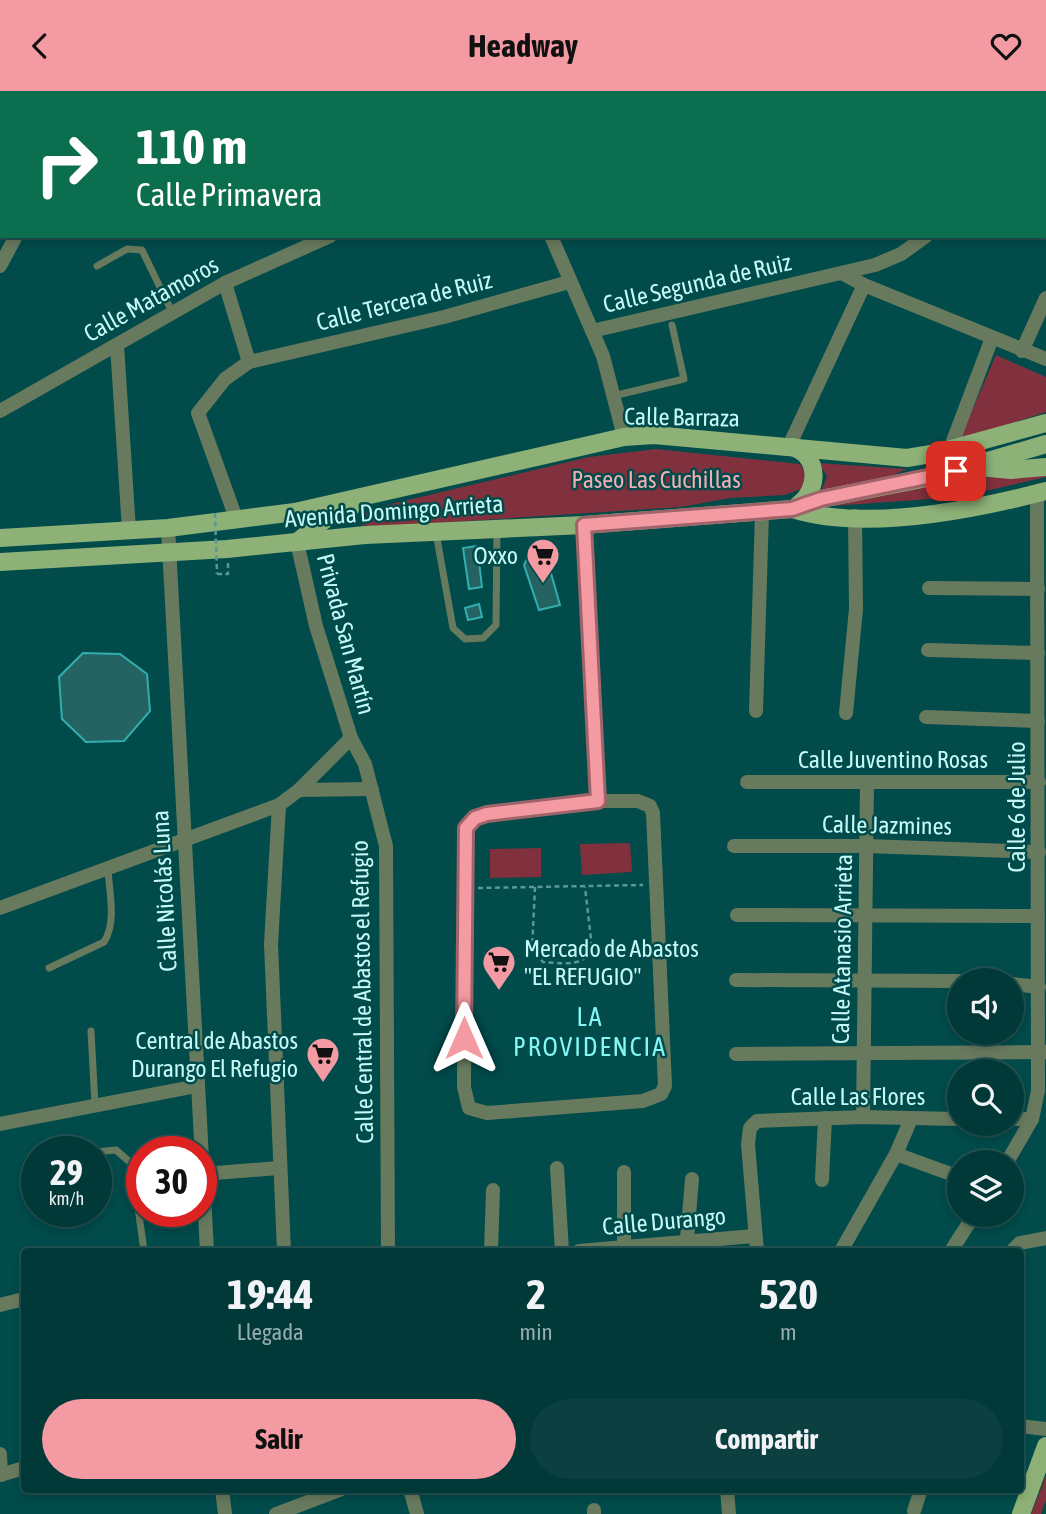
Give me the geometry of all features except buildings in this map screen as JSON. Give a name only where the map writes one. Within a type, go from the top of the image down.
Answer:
[{"type":"main road","name":"Calle Barraza","points":[[0,538],[168,529],[357,503],[491,465],[624,437],[654,435],[907,458],[1046,423]]},
{"type":"main road","points":[[792,509],[974,466],[1046,444]]},
{"type":"main road","points":[[789,446],[807,456],[815,476],[809,495],[792,509]]},
{"type":"main road","points":[[907,458],[1011,470],[1046,467]]},
{"type":"main road","points":[[792,509],[817,515],[933,514],[987,506],[1042,492]]},
{"type":"main road","points":[[357,503],[354,523],[365,535]]},
{"type":"main road","points":[[298,542],[327,518],[357,503]]},
{"type":"main road","name":"Avenida Domingo Arrieta","points":[[0,562],[169,553],[365,535],[584,525],[792,509]]},
{"type":"main road","points":[[1021,1514],[1046,1446]]},
{"type":"street","points":[[0,266],[15,238]]},
{"type":"street","points":[[552,238],[592,331],[624,437]]},
{"type":"street","name":"Calle Segunda de Ruiz","points":[[592,331],[842,273],[901,254],[925,238]]},
{"type":"street","name":"Calle Matamoros","points":[[0,411],[172,312],[308,241]]},
{"type":"street","points":[[842,273],[864,285],[1046,359]]},
{"type":"street","name":"Calle Tercera de Ruiz","points":[[249,362],[444,317],[569,282]]},
{"type":"street","points":[[225,283],[249,362],[225,379],[200,407],[198,414],[237,521]]},
{"type":"street","points":[[789,446],[864,285]]},
{"type":"street","points":[[1021,351],[1046,298]]},
{"type":"street","points":[[950,449],[992,338]]},
{"type":"street","points":[[117,345],[129,530]]},
{"type":"street","name":"Calle 6 de Julio","points":[[1032,1119],[1037,1107],[1042,1052],[1038,987],[1038,589],[1042,492]]},
{"type":"street","points":[[756,711],[762,512]]},
{"type":"street","points":[[846,713],[856,609],[855,516]]},
{"type":"street","points":[[584,525],[598,801]]},
{"type":"street","name":"Calle Nicolás Luna","points":[[168,529],[200,1136]]},
{"type":"street","name":"Privada San Martín","points":[[298,542],[316,626],[351,738]]},
{"type":"street","points":[[929,589],[1038,589]]},
{"type":"street","points":[[928,650],[1038,653]]},
{"type":"street","points":[[926,716],[1038,721]]},
{"type":"street","points":[[0,908],[279,805],[299,790],[351,738]]},
{"type":"street","name":"Calle Central de Abastos el Refugio","points":[[351,738],[365,764],[386,846],[389,971],[388,1248]]},
{"type":"street","name":"Calle Juventino Rosas","points":[[747,782],[1039,782]]},
{"type":"street","name":"Calle Atanasio Arrieta","points":[[863,1117],[867,782]]},
{"type":"street","points":[[299,790],[372,789]]},
{"type":"street","points":[[598,801],[638,801],[650,806],[653,813],[666,1076],[661,1094],[643,1101],[487,1114],[469,1108],[465,1100],[466,828],[475,818],[487,814],[598,801]]},
{"type":"street","points":[[279,805],[271,944],[278,1168],[284,1248]]},
{"type":"street","name":"Calle Jazmines","points":[[734,846],[866,846],[1039,852]]},
{"type":"street","points":[[737,915],[1038,916]]},
{"type":"street","points":[[736,980],[947,981]]},
{"type":"street","points":[[1024,986],[1038,987]]},
{"type":"street","points":[[736,1054],[1042,1052]]},
{"type":"street","points":[[0,1124],[197,1086]]},
{"type":"street","name":"Calle Las Flores","points":[[754,1236],[748,1133],[757,1121],[863,1117],[947,1119]]},
{"type":"street","points":[[822,1180],[825,1118]]},
{"type":"street","points":[[843,1248],[896,1154],[911,1119]]},
{"type":"street","points":[[1024,1119],[1032,1119]]},
{"type":"street","points":[[1014,1150],[1032,1119]]},
{"type":"street","points":[[896,1154],[947,1173]]},
{"type":"street","points":[[217,1173],[278,1168]]},
{"type":"street","points":[[557,1168],[562,1248]]},
{"type":"street","points":[[624,1172],[624,1248]]},
{"type":"street","points":[[686,1246],[692,1179]]},
{"type":"street","points":[[491,1248],[493,1190]]},
{"type":"street","name":"Calle Nicolás Luna","points":[[206,1227],[207,1248]]},
{"type":"street","points":[[953,1248],[966,1227]]},
{"type":"street","points":[[754,1236],[756,1248]]},
{"type":"street","name":"Calle Durango","points":[[645,1248],[686,1246],[754,1236]]},
{"type":"street","points":[[1015,1248],[1020,1243],[1046,1238]]},
{"type":"street","points":[[0,1305],[21,1300]]},
{"type":"street","points":[[1024,1426],[1046,1429]]},
{"type":"street","points":[[0,1454],[0,1475],[21,1469]]},
{"type":"street","points":[[222,1493],[225,1514]]},
{"type":"street","points":[[275,1514],[331,1493]]},
{"type":"street","points":[[411,1493],[416,1514]]},
{"type":"street","points":[[727,1493],[729,1514]]},
{"type":"street","points":[[914,1511],[920,1493]]},
{"type":"lane","points":[[97,266],[127,249],[142,250],[172,312]]},
{"type":"lane","points":[[613,396],[684,379],[672,325]]},
{"type":"lane","points":[[436,531],[453,628],[465,639],[483,638],[496,625],[497,527]]},
{"type":"lane","points":[[49,968],[104,942],[108,936],[111,919],[108,868]]},
{"type":"lane","points":[[91,1031],[95,1106]]},
{"type":"lane","points":[[112,1150],[116,1150],[132,1164],[144,1248]]},
{"type":"path","points":[[215,513],[217,574],[228,574]]},
{"type":"path","points":[[464,888],[657,884]]},
{"type":"path","points":[[535,887],[532,950],[536,958],[554,962],[583,962],[589,958],[592,949],[585,887]]},
{"type":"green space","points":[[996,355],[1046,377],[1046,412],[959,441]]},
{"type":"green space","name":"Paseo Las Cuchillas","points":[[656,449],[800,464],[807,475],[801,489],[785,495],[730,498],[681,507],[375,527],[362,525],[363,515],[374,508],[589,457]]},
{"type":"green space","points":[[818,463],[907,469],[886,478],[821,492],[827,476]]},
{"type":"green space","points":[[1046,470],[1046,477],[960,497],[832,506],[953,481]]},
{"type":"green space","points":[[630,843],[632,872],[582,875],[580,844]]},
{"type":"green space","points":[[541,848],[541,877],[490,878],[490,849]]},
{"type":"green space","points":[[1046,1476],[1046,1500],[1041,1514],[1031,1514]]},
{"type":"place","name":"Oxxo","points":[[543,585]]},
{"type":"place","name":"Mercado de Abastos \"EL REFUGIO\"","points":[[499,992]]},
{"type":"place","name":"Central de Abastos Durango El Refugio","points":[[323,1084]]},
{"type":"district","name":"LA PROVIDENCIA","points":[[590,1032]]},
{"type":"route","points":[[464,1038],[466,828],[475,818],[487,814],[598,801],[584,525],[792,509],[821,499],[956,471]]}]
